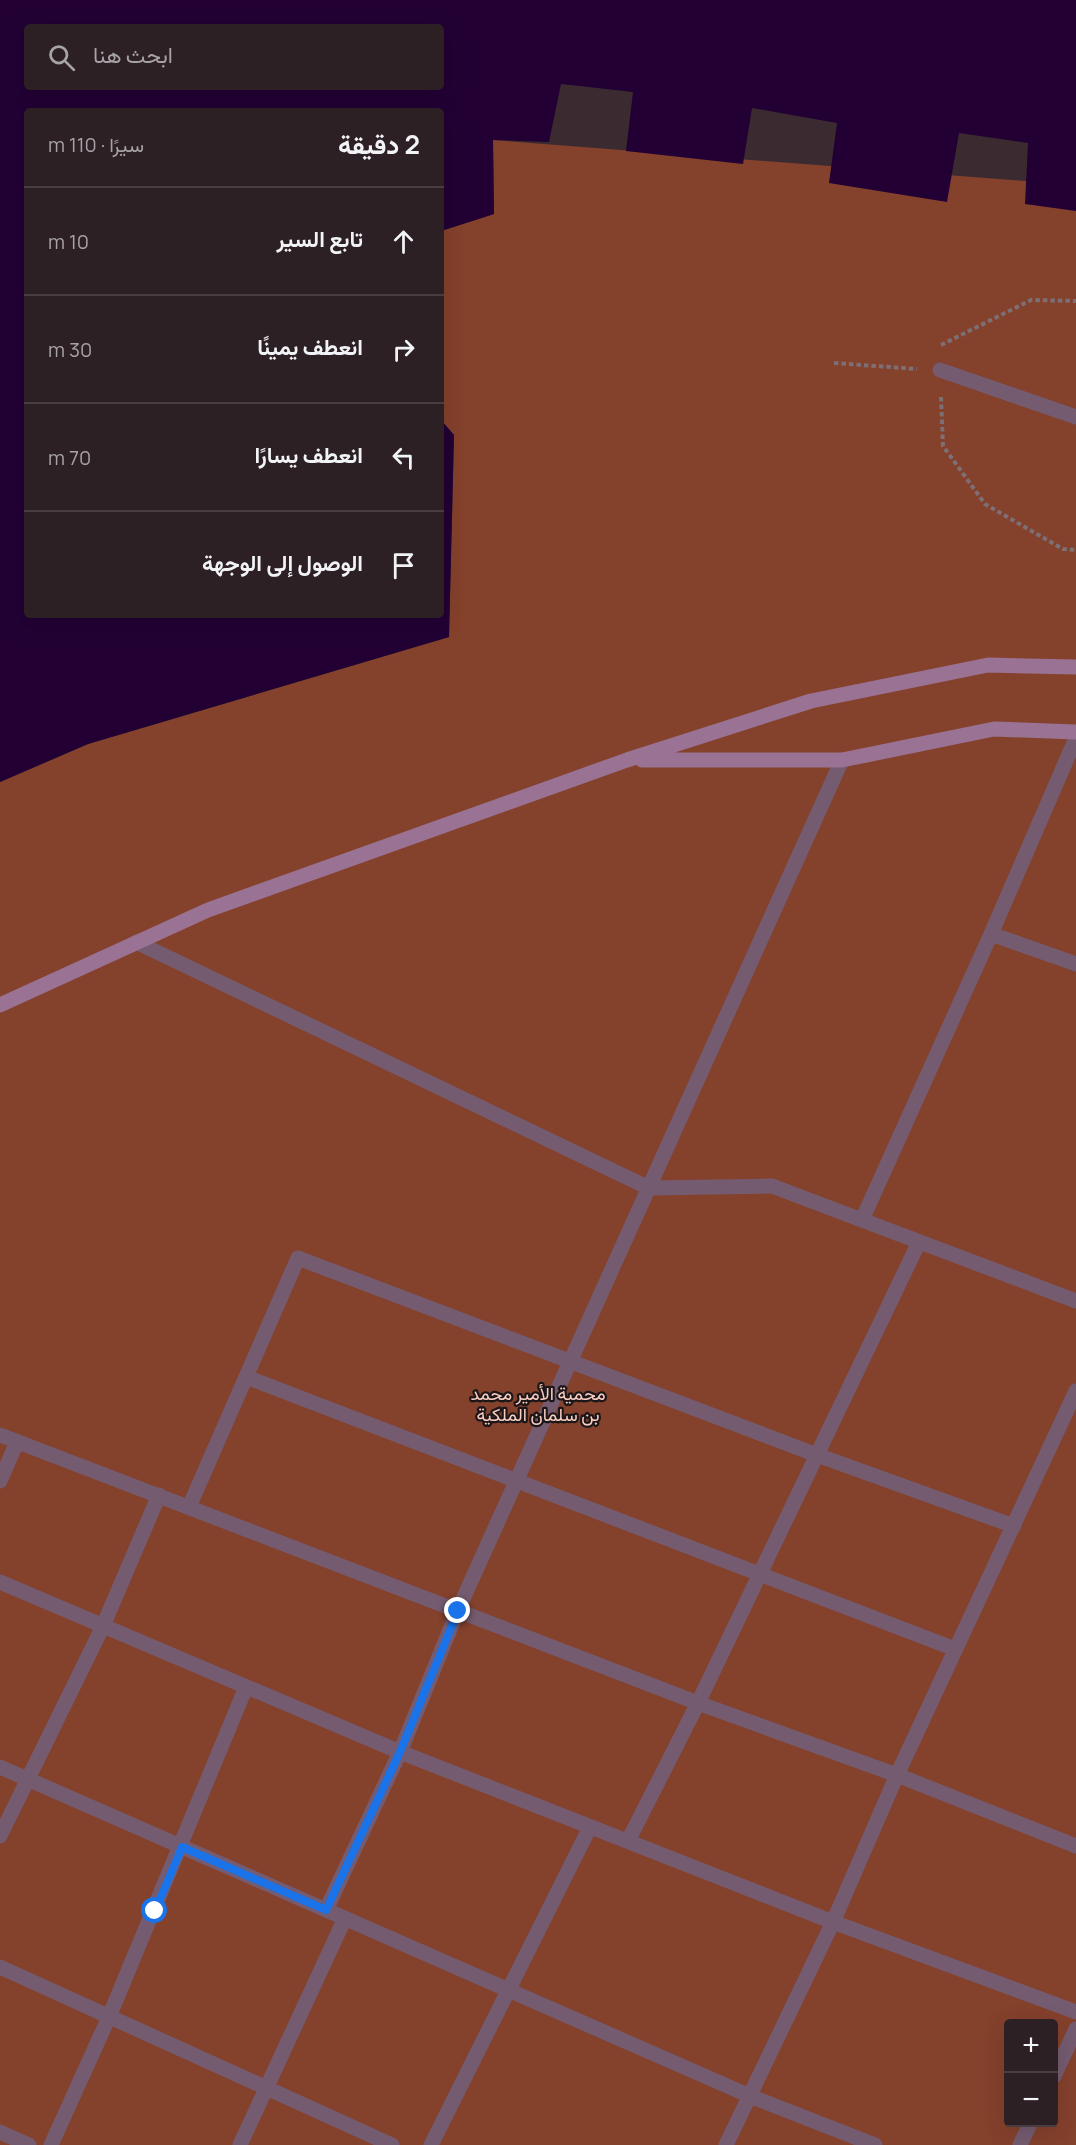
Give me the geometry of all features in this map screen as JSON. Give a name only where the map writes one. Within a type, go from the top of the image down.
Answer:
[{"type":"street","points":[[940,370],[1076,417]]},
{"type":"street","points":[[0,1005],[208,910],[627,760],[811,701],[988,665],[1076,667]]},
{"type":"street","points":[[627,760],[842,760],[994,729],[1076,732]]},
{"type":"street","points":[[862,1220],[991,934],[1076,738]]},
{"type":"street","points":[[326,1910],[400,1752],[458,1611],[842,760]]},
{"type":"street","points":[[991,934],[1076,964]]},
{"type":"street","points":[[136,942],[649,1188],[772,1186],[1076,1301]]},
{"type":"street","points":[[628,1841],[698,1703],[919,1242]]},
{"type":"street","points":[[189,1507],[298,1258],[817,1455],[1014,1526]]},
{"type":"street","points":[[246,1377],[955,1649]]},
{"type":"street","points":[[726,2145],[833,1922],[897,1775],[1076,1391]]},
{"type":"street","points":[[0,1436],[698,1703],[897,1775],[1076,1846]]},
{"type":"street","points":[[0,1481],[17,1442]]},
{"type":"street","points":[[0,1836],[103,1626],[159,1495]]},
{"type":"street","points":[[0,1582],[400,1752],[833,1922],[1076,2012]]},
{"type":"street","points":[[51,2145],[110,2017],[246,1687]]},
{"type":"street","points":[[0,1767],[750,2096],[875,2145]]},
{"type":"street","points":[[431,2145],[590,1827]]},
{"type":"street","points":[[240,2145],[268,2089],[345,1918]]},
{"type":"street","points":[[0,1967],[392,2145]]},
{"type":"street","points":[[1054,2073],[1076,2029]]},
{"type":"street","points":[[1020,2145],[1029,2127]]},
{"type":"street","points":[[0,2132],[29,2145]]},
{"type":"path","points":[[834,363],[940,370]]},
{"type":"green space","name":"محمية الأمير محمد بن سلمان الملكية","points":[[493,140],[1076,185],[1076,2145],[0,2145],[0,782],[88,744],[449,637],[454,435],[444,423],[444,230],[494,214]]},
{"type":"shaded area","points":[[0,0],[1076,0],[1076,211],[1025,204],[1028,143],[959,133],[947,202],[829,183],[837,123],[752,108],[743,164],[626,151],[633,92],[561,84],[549,142],[493,140],[494,214],[444,230],[444,108],[24,108],[24,618],[444,618],[444,423],[454,435],[449,637],[88,744],[0,782]]},
{"type":"route","points":[[155,1911],[182,1847],[326,1910],[400,1752],[458,1611]]}]
